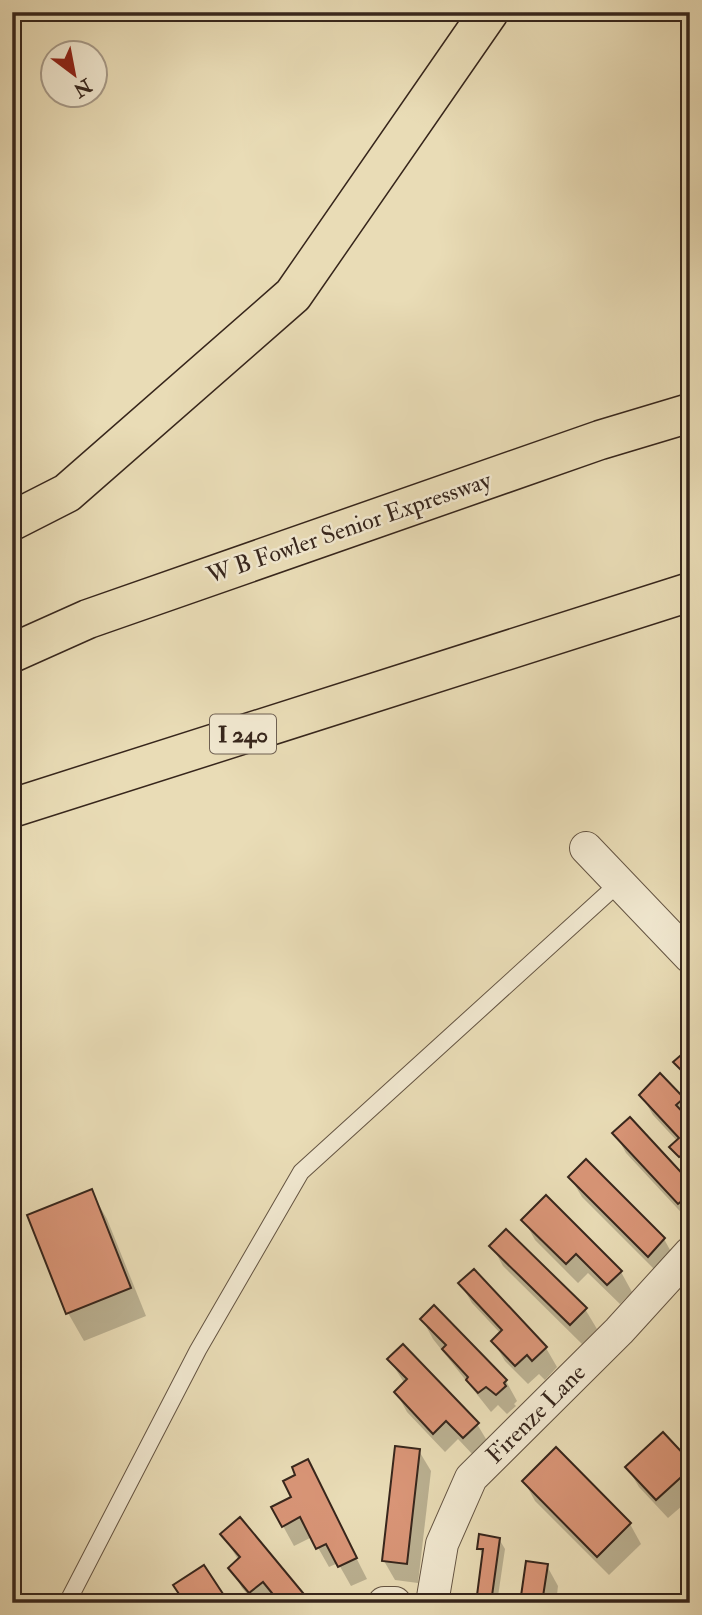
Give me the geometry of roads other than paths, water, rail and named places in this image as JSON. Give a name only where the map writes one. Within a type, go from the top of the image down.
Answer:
[{"type":"highway","points":[[12,521],[67,493],[293,295],[489,12]]},
{"type":"highway","name":"W B Fowler Senior Expressway","points":[[12,653],[88,619],[600,440],[690,413]]},
{"type":"highway","points":[[473,660],[690,592]]},
{"type":"highway","points":[[473,660],[690,608]]},
{"type":"highway","name":"I 240","points":[[12,808],[473,660]]},
{"type":"street","points":[[586,848],[690,957]]},
{"type":"street","name":"Firenze Lane","points":[[432,1603],[442,1544],[471,1478],[619,1331],[690,1253]]},
{"type":"street","points":[[384,1603],[395,1603]]},
{"type":"lane","points":[[67,1603],[215,1321],[301,1172],[619,883]]}]
